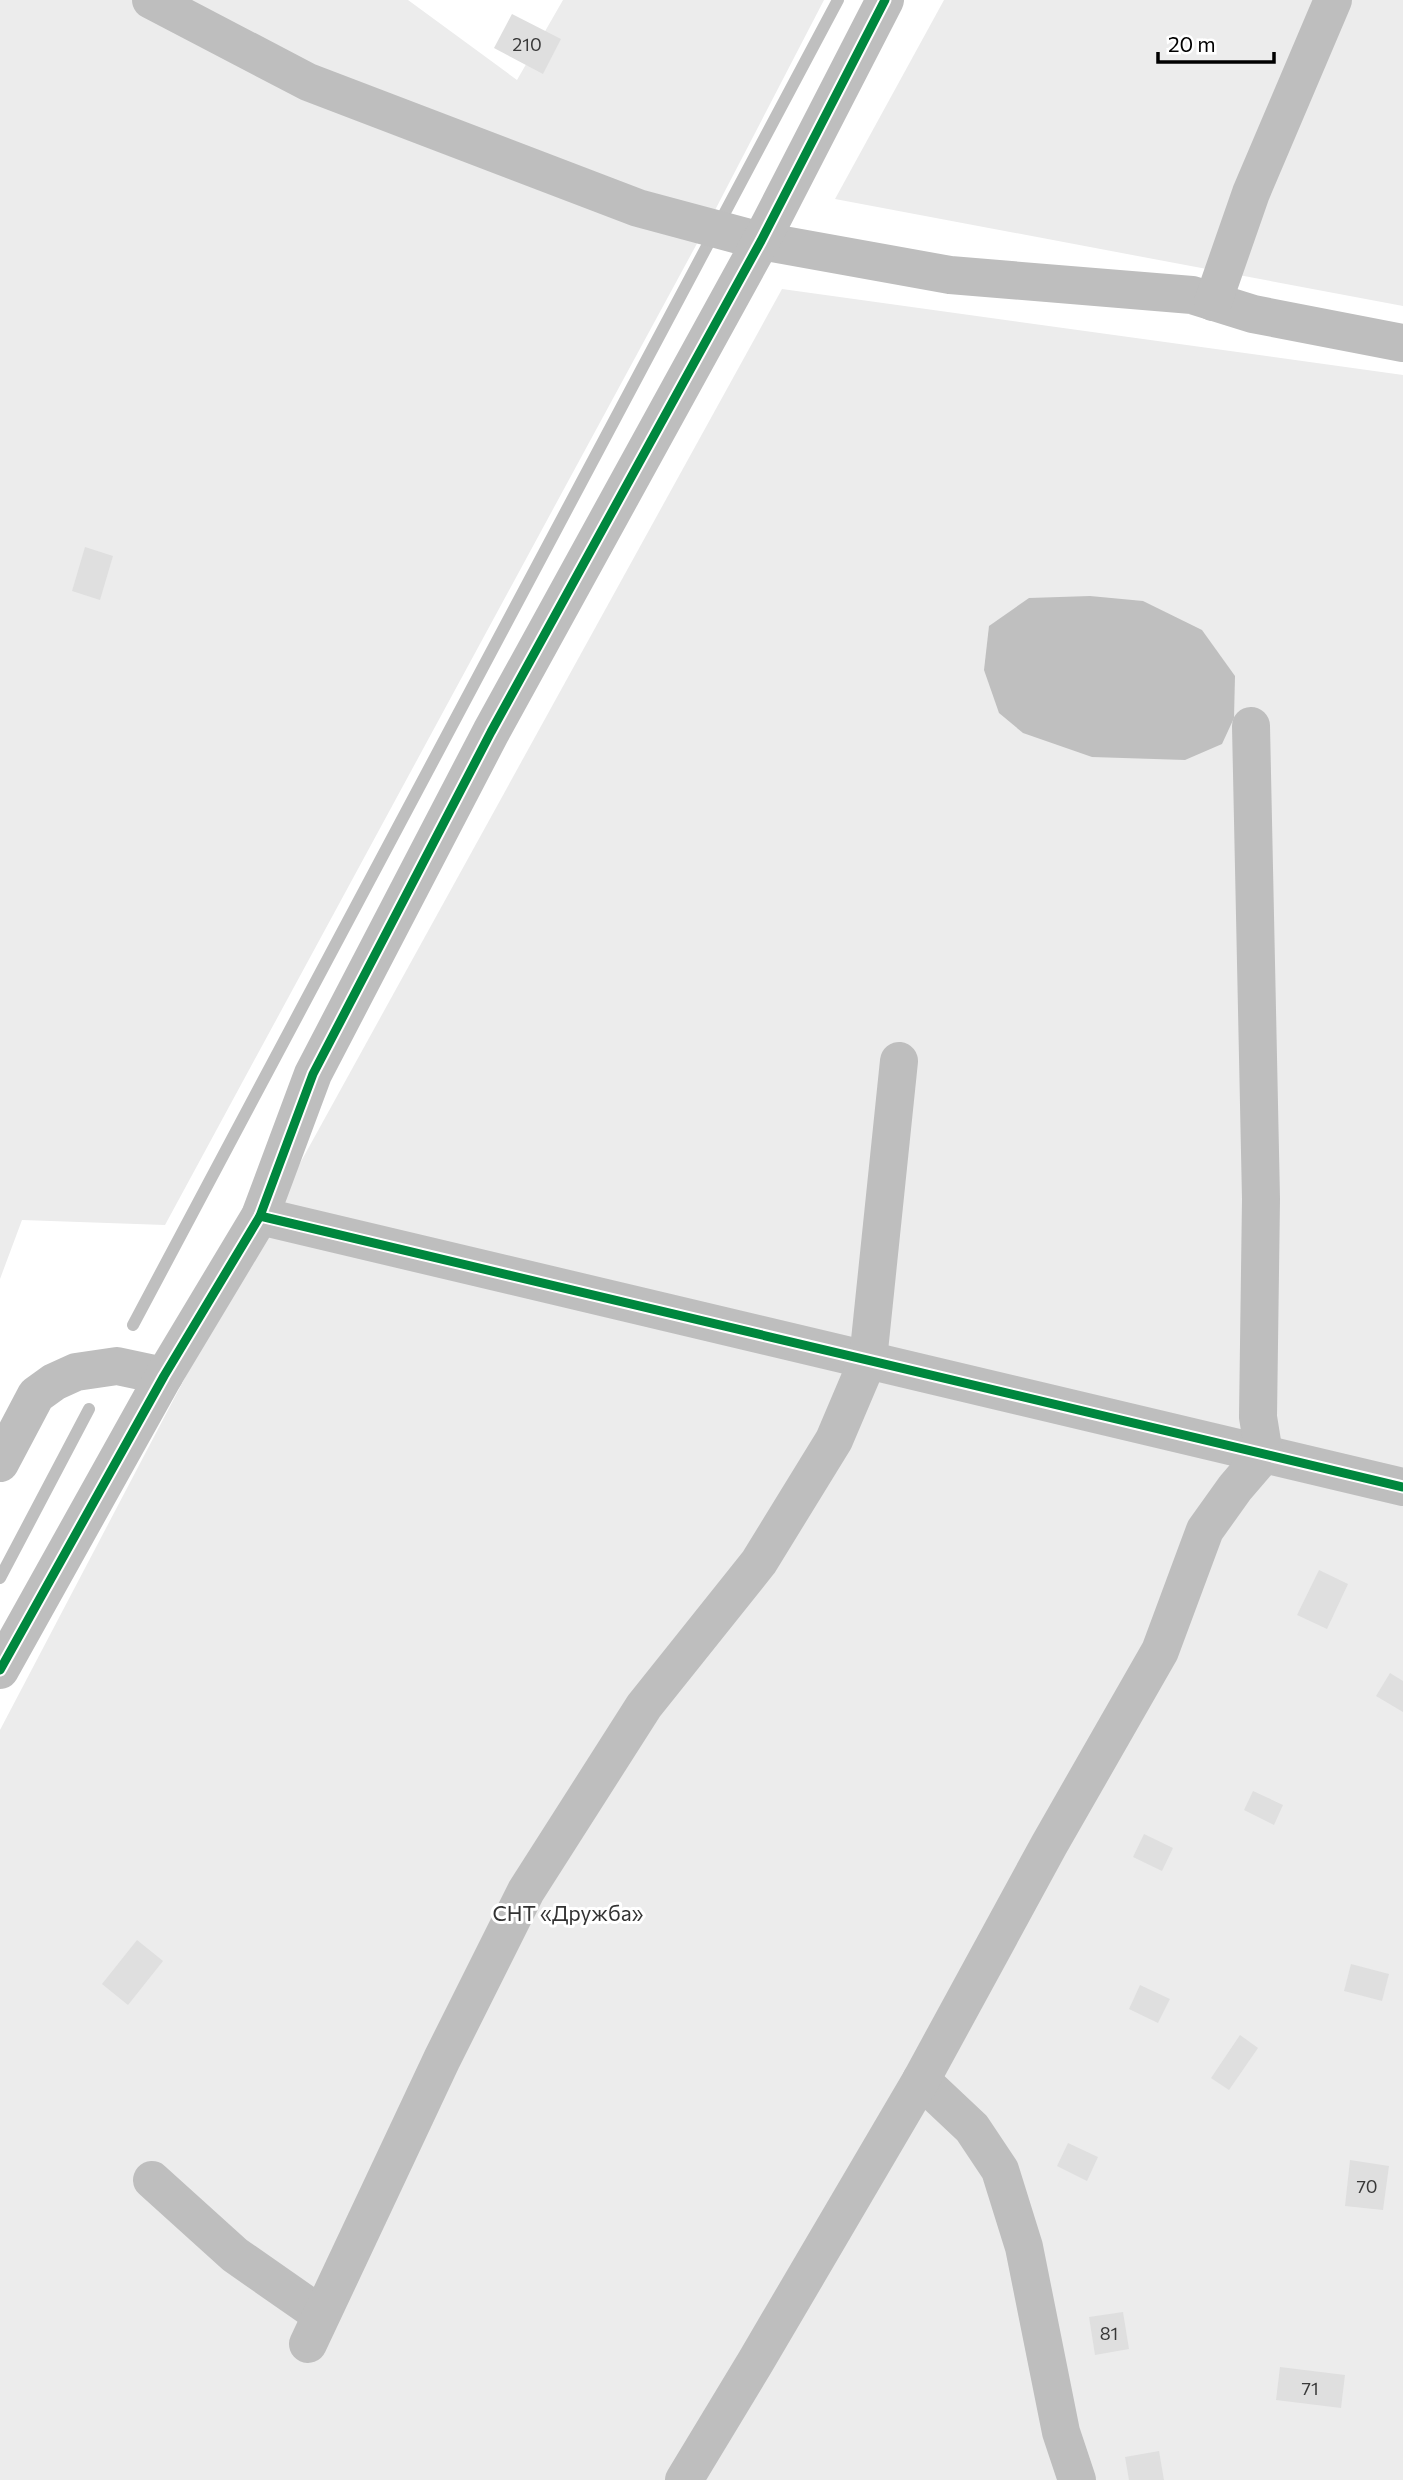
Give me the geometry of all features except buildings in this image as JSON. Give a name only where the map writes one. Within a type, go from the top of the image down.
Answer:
[{"type":"street","points":[[151,0],[308,82],[638,208],[685,221],[751,239],[950,275],[1192,295],[1253,314],[1403,343]]},
{"type":"street","points":[[0,1670],[164,1376],[260,1216],[313,1074],[751,239],[885,0]]},
{"type":"street","points":[[1213,302],[1251,193],[1334,0]]},
{"type":"street","points":[[684,2480],[921,2080],[1049,1845],[1160,1651],[1205,1530],[1264,1454],[1258,1417],[1261,1199],[1251,726]]},
{"type":"street","points":[[152,2180],[315,2329],[442,2059],[526,1891],[644,1706],[759,1562],[834,1440],[868,1360],[899,1061]]},
{"type":"street","points":[[260,1216],[1403,1487]]},
{"type":"street","points":[[0,1463],[36,1395],[54,1382],[76,1372],[117,1366],[164,1376]]},
{"type":"street","points":[[921,2080],[972,2128],[999,2170],[1024,2247],[1061,2432],[1077,2480]]},
{"type":"green space","points":[[0,0],[408,0],[517,80],[563,0],[824,0],[713,214],[165,1225],[22,1220],[0,1279]]},
{"type":"green space","points":[[944,0],[1403,0],[1403,306],[835,199]]},
{"type":"green space","name":"СНТ «Дружба»","points":[[782,289],[1403,375],[1403,2480],[0,2480],[0,1730],[250,1254]]},
{"type":"shaded area","points":[[1090,596],[1143,601],[1202,630],[1235,676],[1234,718],[1222,744],[1185,760],[1092,757],[1023,733],[999,713],[984,670],[989,626],[1029,598]]},
{"type":"waterway","points":[[133,1325],[838,0]]},
{"type":"waterway","points":[[0,1578],[89,1409]]},
{"type":"cycle path","points":[[0,1670],[164,1376],[260,1216],[313,1074],[491,732],[761,241],[885,0]]},
{"type":"cycle path","points":[[260,1216],[1403,1487]]}]
